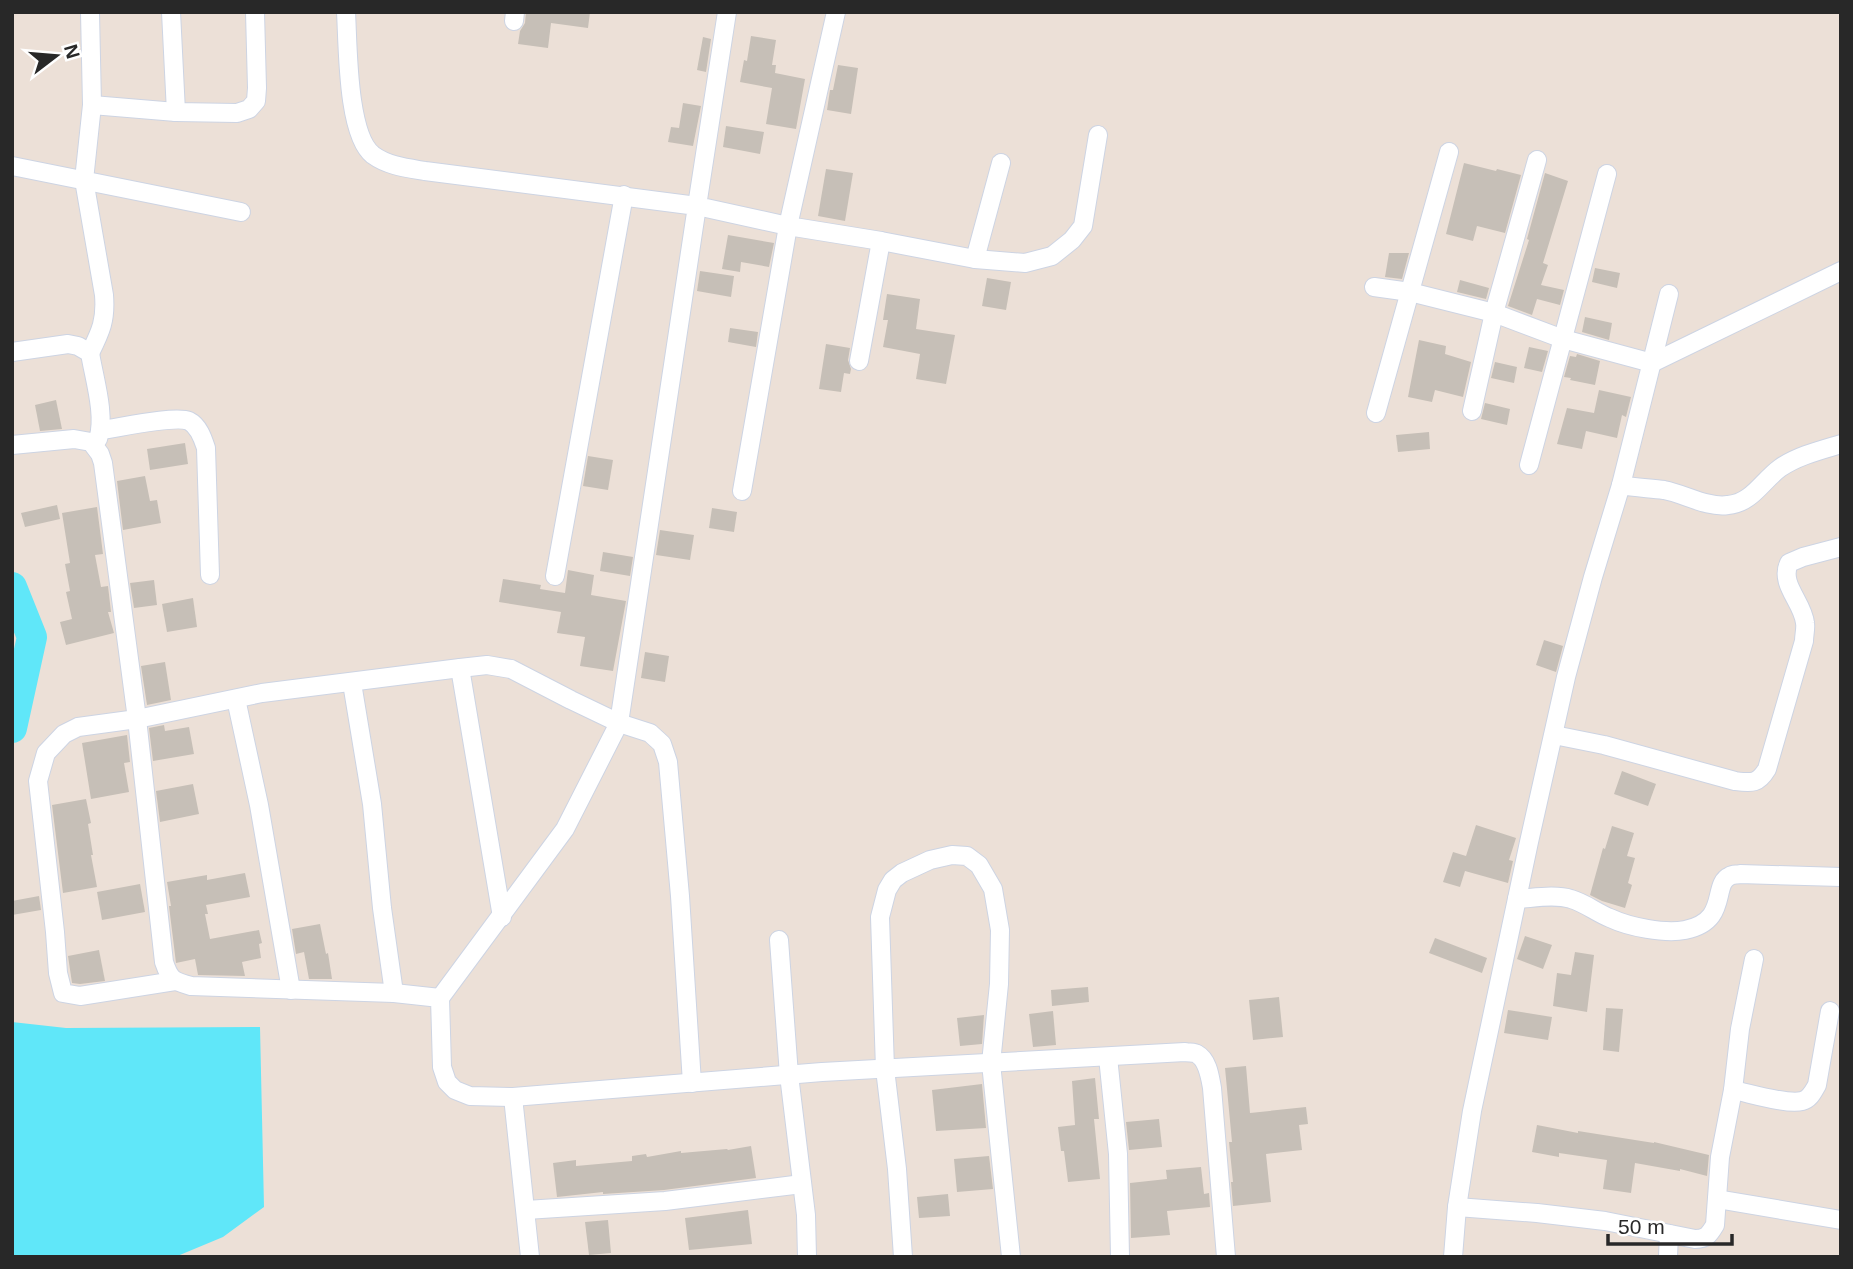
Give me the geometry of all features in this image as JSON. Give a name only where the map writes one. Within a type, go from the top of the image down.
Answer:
[{"type":"street","points":[[90,12],[92,105],[84,180],[106,312],[102,330],[90,353],[101,412],[98,438],[137,719],[164,962],[168,974],[175,981]]},
{"type":"street","points":[[172,12],[176,112]]},
{"type":"street","points":[[92,105],[176,112],[237,113],[249,109],[256,101],[257,88],[255,12]]},
{"type":"street","points":[[346,12],[352,102],[359,135],[371,154],[391,164],[425,171],[697,206],[788,226],[975,259],[1025,263],[1052,256],[1072,240],[1083,226],[1098,135]]},
{"type":"street","points":[[727,12],[619,723],[565,829],[440,998],[442,1067],[447,1082],[455,1090],[470,1096],[513,1097],[789,1075],[1185,1052],[1197,1054],[1210,1073],[1226,1257]]},
{"type":"street","points":[[741,491],[788,226],[835,12]]},
{"type":"street","points":[[1376,413],[1449,152]]},
{"type":"street","points":[[1472,411],[1493,313],[1538,160]]},
{"type":"street","points":[[975,259],[1001,163]]},
{"type":"street","points":[[12,166],[241,212]]},
{"type":"street","points":[[1529,464],[1607,174]]},
{"type":"street","points":[[555,576],[624,195]]},
{"type":"street","points":[[859,361],[881,241]]},
{"type":"street","points":[[1374,286],[1493,313],[1563,339],[1652,363],[1841,271]]},
{"type":"street","points":[[1453,1257],[1457,1207],[1472,1111],[1566,677],[1621,485],[1669,294]]},
{"type":"street","points":[[12,352],[68,344],[90,353]]},
{"type":"street","points":[[12,445],[74,439],[91,442],[174,419],[189,421],[199,430],[206,448],[210,575]]},
{"type":"street","points":[[1621,485],[1663,490],[1714,505],[1727,506],[1751,496],[1782,467],[1841,444]]},
{"type":"street","points":[[1554,734],[1735,781],[1750,783],[1761,778],[1768,769],[1804,640],[1805,622],[1798,601],[1787,582],[1785,570],[1789,563],[1803,557],[1841,547]]},
{"type":"street","points":[[440,998],[394,993],[191,986],[175,981],[80,996],[63,993],[58,973],[38,781],[47,753],[64,734],[78,727],[137,719],[262,693],[487,665],[511,669],[619,723],[650,733],[662,744],[668,762],[692,1083]]},
{"type":"street","points":[[460,668],[502,917]]},
{"type":"street","points":[[352,683],[372,804],[394,993]]},
{"type":"street","points":[[236,699],[259,805],[291,990]]},
{"type":"street","points":[[903,1257],[897,1169],[885,1069],[880,917],[887,890],[893,880],[930,860],[952,855],[967,856],[979,865],[993,889],[1000,930],[999,984],[991,1063],[1011,1257]]},
{"type":"street","points":[[1517,899],[1573,899],[1612,919],[1640,928],[1682,931],[1702,926],[1712,918],[1724,880],[1730,876],[1841,877]]},
{"type":"street","points":[[779,940],[789,1075],[806,1215],[807,1257]]},
{"type":"street","points":[[1457,1207],[1605,1221],[1695,1239],[1703,1239],[1709,1235],[1715,1225],[1720,1157],[1734,1090],[1740,1029],[1755,959]]},
{"type":"street","points":[[1734,1090],[1786,1101],[1802,1101],[1812,1095],[1817,1085],[1830,1011]]},
{"type":"street","points":[[1108,1057],[1118,1154],[1120,1257]]},
{"type":"street","points":[[513,1097],[530,1257]]},
{"type":"street","points":[[526,1210],[664,1201],[802,1184]]},
{"type":"street","points":[[1717,1199],[1841,1220]]},
{"type":"street","points":[[1668,1257],[1669,1234]]},
{"type":"water","points":[[12,1022],[66,1028],[260,1027],[264,1207],[223,1237],[175,1257],[12,1257]]},
{"type":"building","points":[[526,12],[590,12],[588,28],[551,23],[548,48],[518,44]]},
{"type":"building","points":[[751,36],[776,40],[772,65],[776,65],[775,73],[805,79],[796,129],[766,124],[772,88],[740,82]]},
{"type":"building","points":[[703,37],[711,39],[706,72],[697,70]]},
{"type":"building","points":[[838,65],[858,68],[851,114],[827,110]]},
{"type":"building","points":[[683,103],[701,106],[693,146],[668,142],[671,127],[679,128]]},
{"type":"building","points":[[726,126],[764,132],[760,154],[723,147]]},
{"type":"building","points":[[1464,163],[1521,175],[1505,233],[1477,226],[1473,241],[1446,234]]},
{"type":"building","points":[[826,169],[853,173],[845,221],[818,216]]},
{"type":"building","points":[[1545,173],[1568,181],[1543,263],[1548,265],[1541,285],[1564,290],[1560,305],[1537,299],[1532,315],[1508,306],[1529,240],[1527,239]]},
{"type":"building","points":[[728,235],[774,243],[769,267],[741,262],[740,272],[722,269]]},
{"type":"building","points":[[1389,253],[1409,253],[1402,279],[1385,277]]},
{"type":"building","points":[[1595,268],[1620,273],[1617,288],[1592,282]]},
{"type":"building","points":[[700,271],[734,276],[731,297],[697,291]]},
{"type":"building","points":[[987,278],[1011,282],[1006,310],[982,306]]},
{"type":"building","points":[[1460,280],[1489,288],[1486,299],[1457,292]]},
{"type":"building","points":[[887,294],[920,299],[916,329],[955,335],[946,384],[916,379],[920,354],[883,347],[888,320],[883,320]]},
{"type":"building","points":[[1585,317],[1612,323],[1609,340],[1582,332]]},
{"type":"building","points":[[730,328],[758,332],[756,347],[728,342]]},
{"type":"building","points":[[1419,340],[1446,346],[1445,354],[1471,362],[1463,397],[1435,390],[1432,402],[1408,397]]},
{"type":"building","points":[[826,344],[850,348],[850,374],[844,373],[841,392],[819,389]]},
{"type":"building","points":[[1529,347],[1548,351],[1542,372],[1524,368]]},
{"type":"building","points":[[1577,354],[1600,361],[1595,385],[1564,377],[1570,356],[1576,357]]},
{"type":"building","points":[[1495,362],[1517,367],[1514,383],[1491,378]]},
{"type":"building","points":[[1599,390],[1631,397],[1626,417],[1622,415],[1617,438],[1586,431],[1582,449],[1557,444],[1567,408],[1594,413]]},
{"type":"building","points":[[56,400],[62,429],[40,431],[35,405]]},
{"type":"building","points":[[1485,403],[1510,409],[1507,425],[1481,419]]},
{"type":"building","points":[[1429,432],[1430,449],[1398,452],[1396,435]]},
{"type":"building","points":[[185,443],[188,464],[150,470],[147,449]]},
{"type":"building","points":[[588,456],[613,460],[608,490],[583,486]]},
{"type":"building","points":[[145,476],[150,501],[157,500],[161,523],[123,530],[117,481]]},
{"type":"building","points":[[57,505],[60,519],[25,527],[21,513]]},
{"type":"building","points":[[97,507],[103,554],[95,555],[101,587],[108,586],[111,612],[108,612],[114,633],[66,645],[60,622],[72,619],[66,592],[70,591],[65,564],[70,563],[62,513]]},
{"type":"building","points":[[712,508],[737,512],[734,532],[709,528]]},
{"type":"building","points":[[660,530],[694,535],[690,560],[656,555]]},
{"type":"building","points":[[603,552],[633,557],[630,576],[600,571]]},
{"type":"building","points":[[568,570],[594,575],[591,595],[626,601],[613,671],[580,666],[585,637],[557,633],[561,612],[499,602],[503,579],[541,585],[540,589],[565,593]]},
{"type":"building","points":[[154,580],[157,605],[134,608],[130,583]]},
{"type":"building","points":[[193,598],[197,627],[167,632],[162,604]]},
{"type":"building","points":[[1544,640],[1563,646],[1556,672],[1536,665]]},
{"type":"building","points":[[645,652],[669,656],[665,682],[641,678]]},
{"type":"building","points":[[165,662],[171,700],[147,705],[141,666]]},
{"type":"building","points":[[164,725],[165,731],[189,727],[194,754],[153,761],[149,728]]},
{"type":"building","points":[[127,735],[130,762],[124,763],[129,792],[91,799],[82,743]]},
{"type":"building","points":[[1622,771],[1656,784],[1648,806],[1614,794]]},
{"type":"building","points":[[193,784],[199,814],[160,822],[156,791]]},
{"type":"building","points":[[86,799],[97,887],[63,893],[52,805]]},
{"type":"building","points":[[1476,825],[1516,838],[1509,860],[1513,861],[1508,883],[1465,871],[1460,887],[1443,882],[1453,852],[1466,856]]},
{"type":"building","points":[[1612,826],[1634,833],[1627,856],[1635,858],[1628,883],[1632,885],[1625,908],[1590,895]]},
{"type":"building","points":[[245,873],[250,897],[206,905],[208,914],[205,914],[210,939],[259,930],[261,958],[242,962],[245,976],[198,975],[195,959],[176,963],[167,882],[207,875],[207,880]]},
{"type":"building","points":[[140,884],[145,912],[102,920],[97,892]]},
{"type":"building","points":[[39,896],[41,910],[12,915],[12,901]]},
{"type":"building","points":[[320,924],[332,979],[309,979],[304,952],[296,954],[292,929]]},
{"type":"building","points":[[1525,936],[1552,945],[1543,969],[1517,959]]},
{"type":"building","points":[[1435,938],[1487,958],[1482,973],[1429,953]]},
{"type":"building","points":[[99,950],[105,981],[72,983],[68,956]]},
{"type":"building","points":[[1575,952],[1594,955],[1587,1012],[1553,1006],[1557,973],[1571,975]]},
{"type":"building","points":[[1088,987],[1089,1002],[1052,1006],[1051,990]]},
{"type":"building","points":[[1279,997],[1283,1037],[1253,1040],[1249,1000]]},
{"type":"building","points":[[1606,1008],[1623,1009],[1619,1052],[1603,1050]]},
{"type":"building","points":[[1508,1010],[1552,1017],[1548,1040],[1504,1033]]},
{"type":"building","points":[[1053,1011],[1056,1045],[1033,1047],[1029,1014]]},
{"type":"building","points":[[984,1015],[982,1044],[960,1046],[957,1018]]},
{"type":"building","points":[[1246,1066],[1250,1113],[1306,1107],[1308,1124],[1299,1125],[1302,1150],[1266,1154],[1271,1202],[1233,1206],[1229,1142],[1232,1142],[1225,1068]]},
{"type":"building","points":[[1095,1078],[1099,1119],[1094,1119],[1100,1179],[1068,1182],[1058,1127],[1075,1125],[1072,1081]]},
{"type":"building","points":[[982,1084],[986,1128],[936,1131],[932,1090]]},
{"type":"building","points":[[1159,1119],[1162,1147],[1129,1150],[1126,1122]]},
{"type":"building","points":[[1537,1125],[1654,1142],[1709,1155],[1707,1176],[1635,1163],[1631,1193],[1603,1189],[1607,1160],[1559,1153],[1559,1157],[1532,1152]]},
{"type":"building","points":[[751,1146],[756,1178],[664,1190],[557,1197],[553,1163],[576,1160],[576,1166],[632,1161],[632,1156],[646,1154],[647,1157],[681,1151],[728,1150]]},
{"type":"building","points":[[989,1156],[993,1189],[957,1192],[954,1159]]},
{"type":"building","points":[[1201,1167],[1204,1194],[1209,1193],[1210,1207],[1167,1211],[1170,1235],[1131,1238],[1130,1183],[1167,1179],[1166,1170]]},
{"type":"building","points":[[948,1194],[950,1216],[919,1218],[917,1197]]},
{"type":"building","points":[[748,1210],[752,1244],[689,1250],[685,1218]]},
{"type":"building","points":[[608,1220],[611,1253],[589,1255],[585,1222]]},
{"type":"waterway","points":[[12,587],[32,637],[12,728]]}]
